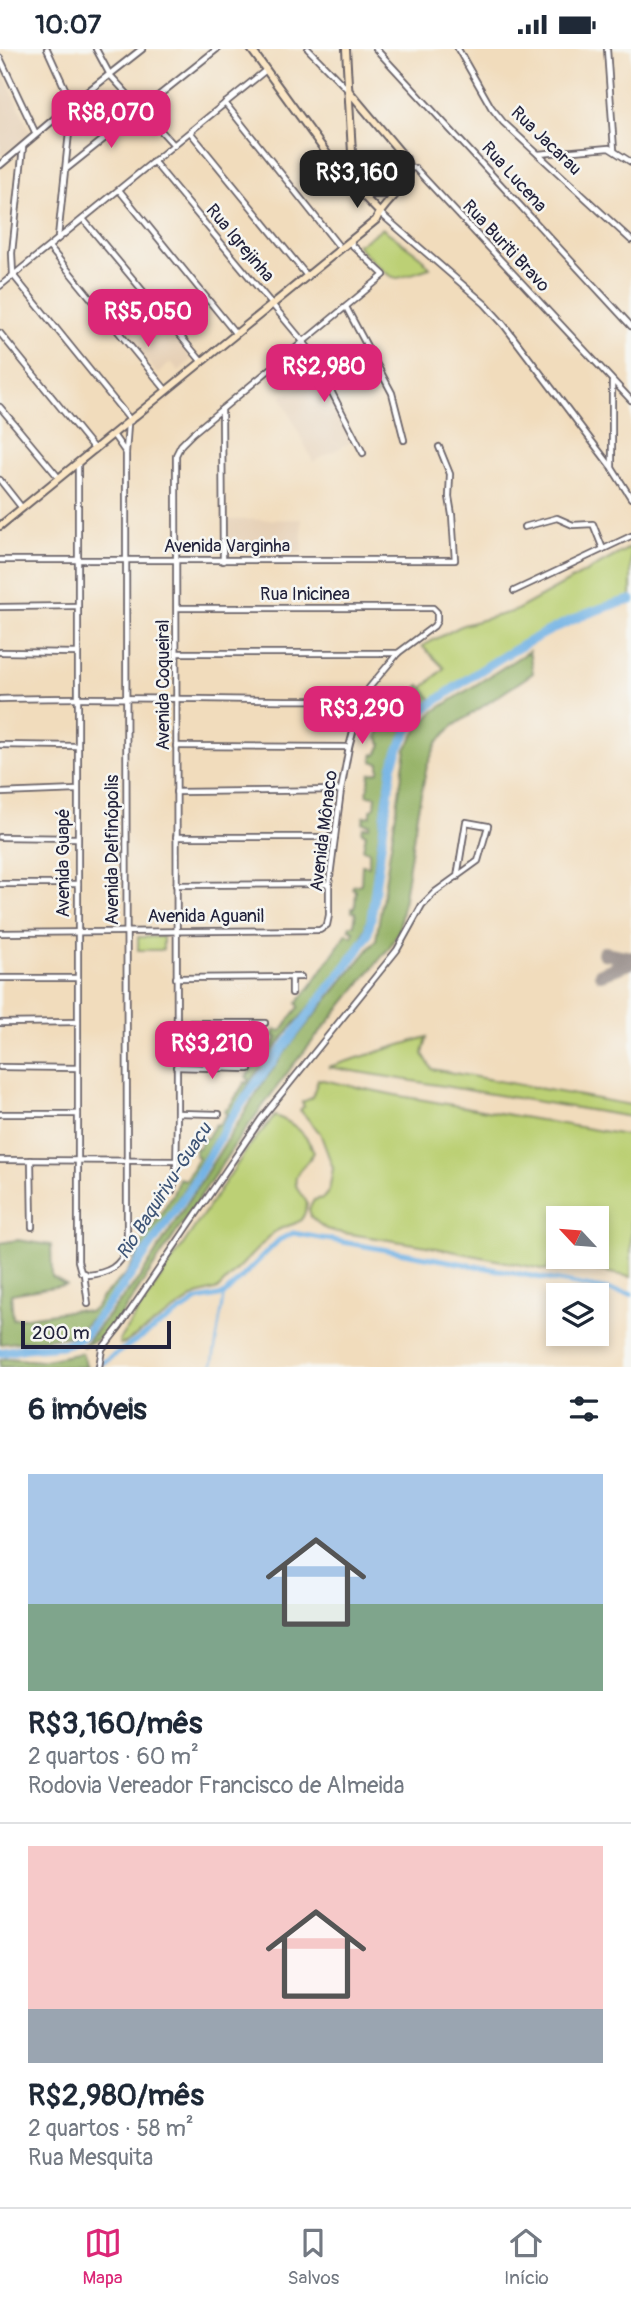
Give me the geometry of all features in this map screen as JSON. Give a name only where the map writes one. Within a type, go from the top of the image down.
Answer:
[{"type":"main road","points":[[251,49],[341,173],[379,212]]},
{"type":"main road","points":[[346,49],[354,187]]},
{"type":"main road","name":"Rua Buriti Bravo","points":[[348,90],[405,159],[409,168]]},
{"type":"main road","points":[[350,114],[356,109],[366,111]]},
{"type":"main road","points":[[341,173],[353,166]]},
{"type":"main road","points":[[0,526],[350,243],[376,220],[379,212],[406,181],[409,168]]},
{"type":"main road","points":[[360,194],[396,194]]},
{"type":"street","points":[[47,49],[72,104],[58,238]]},
{"type":"street","points":[[96,49],[110,75],[174,145]]},
{"type":"street","points":[[0,165],[142,49]]},
{"type":"street","points":[[64,171],[217,49]]},
{"type":"street","name":"Rua Buriti Bravo","points":[[308,49],[348,90]]},
{"type":"street","name":"Rua Lucena","points":[[376,49],[631,326]]},
{"type":"street","name":"Rua Jacarau","points":[[458,49],[496,114],[631,240]]},
{"type":"street","points":[[607,49],[611,149]]},
{"type":"street","points":[[0,58],[36,134]]},
{"type":"street","points":[[0,286],[266,70]]},
{"type":"street","points":[[225,103],[341,249]]},
{"type":"street","points":[[190,132],[308,277]]},
{"type":"street","points":[[23,146],[12,253],[13,275],[130,423]]},
{"type":"street","points":[[537,154],[611,149],[629,160]]},
{"type":"street","name":"Rua Igrejinha","points":[[153,162],[317,360],[363,453]]},
{"type":"street","name":"Rua Buriti Bravo","points":[[409,168],[415,169],[424,177],[631,400]]},
{"type":"street","points":[[119,190],[236,334]]},
{"type":"street","points":[[379,212],[475,295],[504,325],[612,468],[631,498]]},
{"type":"street","points":[[83,219],[202,362]]},
{"type":"street","name":"Avenida Coqueiral","points":[[172,1191],[176,1177],[177,1114],[176,454],[185,440],[384,275],[350,243]]},
{"type":"street","points":[[49,247],[167,391]]},
{"type":"street","points":[[110,323],[145,295]]},
{"type":"street","points":[[346,307],[392,393],[404,440]]},
{"type":"street","points":[[0,333],[96,450]]},
{"type":"street","points":[[612,380],[612,468]]},
{"type":"street","points":[[0,407],[60,479]]},
{"type":"street","points":[[222,409],[223,561]]},
{"type":"street","name":"Avenida Delfinópolis","points":[[85,1274],[92,1275],[114,1268],[127,1248],[125,453],[130,423]]},
{"type":"street","points":[[114,436],[125,453]]},
{"type":"street","name":"Avenida Varginha","points":[[0,560],[455,560],[449,497],[450,474],[439,447]]},
{"type":"street","points":[[603,457],[607,457],[612,451]]},
{"type":"street","name":"Avenida Guapé","points":[[78,464],[78,1262],[79,1269],[85,1274]]},
{"type":"street","points":[[0,480],[22,508]]},
{"type":"street","points":[[624,487],[631,487]]},
{"type":"street","points":[[524,527],[556,518],[573,525],[590,523],[593,524],[603,549]]},
{"type":"street","points":[[514,591],[631,536]]},
{"type":"street","points":[[0,607],[77,606]]},
{"type":"street","name":"Rua Inicinea","points":[[177,608],[433,608]]},
{"type":"street","name":"Avenida Mônaco","points":[[327,925],[329,884],[341,790],[362,700],[398,653],[435,626],[438,616],[433,608]]},
{"type":"street","points":[[0,652],[78,653]]},
{"type":"street","points":[[177,653],[398,653]]},
{"type":"street","points":[[0,699],[78,697],[362,700]]},
{"type":"street","points":[[0,745],[78,746]]},
{"type":"street","points":[[176,746],[349,747]]},
{"type":"street","points":[[0,793],[77,790]]},
{"type":"street","points":[[176,792],[341,790]]},
{"type":"street","points":[[99,1367],[102,1349],[261,1119],[397,950],[422,905],[435,892],[457,877],[478,861],[488,826],[466,822],[457,877]]},
{"type":"street","points":[[0,837],[78,838]]},
{"type":"street","points":[[176,837],[335,837]]},
{"type":"street","points":[[0,884],[78,884]]},
{"type":"street","points":[[176,885],[329,884]]},
{"type":"street","name":"Avenida Aguanil","points":[[0,933],[320,930],[327,925]]},
{"type":"street","points":[[292,977],[292,993]]},
{"type":"street","points":[[176,978],[302,977]]},
{"type":"street","points":[[0,978],[78,978]]},
{"type":"street","points":[[0,1023],[78,1022]]},
{"type":"street","points":[[176,1023],[265,1023]]},
{"type":"street","points":[[0,1067],[78,1068]]},
{"type":"street","points":[[176,1067],[249,1069]]},
{"type":"street","points":[[0,1114],[78,1114]]},
{"type":"street","points":[[177,1114],[219,1114]]},
{"type":"street","points":[[0,1160],[176,1161]]},
{"type":"street","points":[[31,1160],[32,1227]]},
{"type":"street","points":[[85,1274],[88,1304]]},
{"type":"shaded area","points":[[0,67],[31,133],[0,156]]},
{"type":"shaded area","points":[[143,302],[192,359],[179,371],[171,362],[157,374],[118,323]]},
{"type":"shaded area","points":[[320,378],[351,442],[313,462],[281,396]]},
{"type":"shaded area","points":[[301,519],[303,552],[228,552],[227,520]]},
{"type":"green space","points":[[382,228],[420,256],[430,268],[397,278],[381,269],[356,244]]},
{"type":"green space","points":[[631,547],[631,600],[569,619],[434,703],[423,688],[444,668],[422,646],[463,625],[515,611]]},
{"type":"green space","points":[[529,651],[533,673],[452,727],[437,743],[427,766],[417,814],[399,930],[389,948],[293,1065],[238,1140],[110,1332],[82,1347],[141,1276],[265,1080],[376,940],[406,749],[419,727],[433,712]]},
{"type":"green space","points":[[420,685],[432,700],[417,712],[405,727],[389,766],[373,893],[369,916],[358,948],[336,978],[289,1030],[253,1078],[155,1236],[143,1250],[139,1248],[146,1237],[142,1235],[142,1231],[149,1232],[173,1194],[179,1178],[185,1180],[199,1157],[195,1155],[195,1148],[199,1148],[215,1125],[220,1124],[227,1114],[224,1111],[245,1082],[247,1083],[249,1079],[246,1077],[277,1038],[273,1035],[276,1030],[282,1031],[299,1007],[297,1003],[347,933],[352,936],[354,931],[349,929],[350,925],[354,925],[356,912],[352,912],[352,908],[355,908],[356,890],[353,886],[361,884],[362,865],[369,866],[369,851],[363,849],[366,834],[362,832],[363,827],[369,827],[370,824],[363,823],[364,817],[371,816],[371,810],[375,807],[376,796],[367,795],[370,774],[379,772],[379,763],[372,761],[373,754],[377,755],[382,744],[377,738],[380,730],[395,713],[401,714],[405,708],[403,706]]},
{"type":"green space","points":[[138,937],[163,937],[163,950],[138,950]]},
{"type":"green space","points":[[427,1037],[423,1054],[432,1069],[631,1105],[631,1117],[328,1067]]},
{"type":"green space","points":[[318,1079],[631,1136],[631,1277],[590,1269],[609,1269],[609,1206],[546,1206],[547,1270],[326,1229],[311,1217],[309,1209],[314,1200],[323,1198],[329,1191],[333,1168],[320,1133],[300,1110],[304,1106],[302,1102],[312,1098]]},
{"type":"green space","points":[[275,1116],[299,1129],[314,1152],[296,1177],[297,1188],[307,1203],[303,1217],[273,1233],[218,1289],[197,1295],[120,1344],[119,1340],[250,1145]]},
{"type":"green space","points":[[17,1240],[51,1245],[52,1277],[66,1285],[11,1294],[13,1319],[75,1310],[89,1312],[127,1273],[137,1255],[136,1252],[142,1255],[102,1308],[73,1336],[0,1344],[0,1243]]},
{"type":"green space","points":[[82,1353],[87,1367],[0,1367],[0,1360],[7,1358],[40,1361]]},
{"type":"waterway","name":"Rio Baquirivu-Guaçu","points":[[0,1353],[62,1345],[85,1334],[128,1279],[192,1185],[232,1117],[254,1086],[356,953],[367,936],[371,919],[392,767],[404,738],[421,712],[494,662],[549,631],[605,607],[631,600]]},
{"type":"waterway","points":[[96,1367],[198,1300],[224,1295],[279,1240],[293,1233],[631,1294]]},
{"type":"waterway","points":[[212,1367],[224,1295]]},
{"type":"taxiway","points":[[604,953],[631,958]]},
{"type":"taxiway","points":[[601,974],[631,962]]}]
